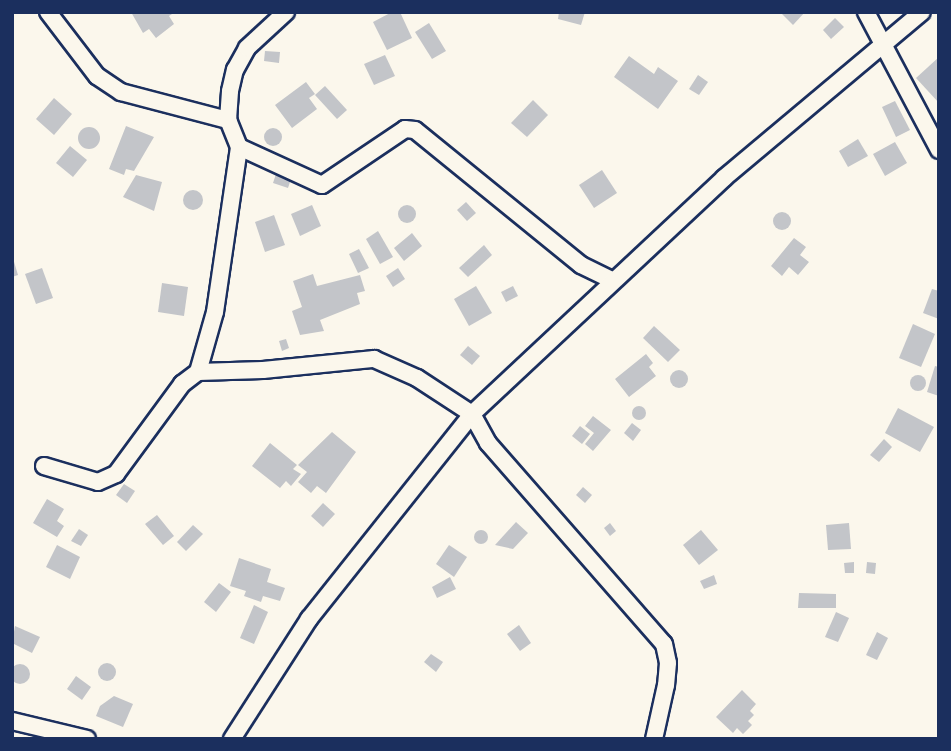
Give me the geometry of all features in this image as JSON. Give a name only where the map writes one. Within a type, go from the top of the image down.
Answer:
[{"type":"street","points":[[47,12],[97,76],[121,92],[228,120]]},
{"type":"street","points":[[198,372],[215,312],[239,147],[228,120],[235,70],[247,48],[286,12]]},
{"type":"street","points":[[866,12],[939,150]]},
{"type":"street","points":[[232,739],[309,619],[472,414],[724,178],[922,12]]},
{"type":"street","points":[[239,147],[322,185],[405,129],[415,130],[581,265],[612,281]]},
{"type":"street","points":[[44,466],[98,482],[116,474],[182,384],[198,372],[263,370],[374,359],[417,378],[472,414],[488,443],[664,644],[668,663],[666,685],[654,739]]},
{"type":"street","points":[[12,721],[87,739]]},
{"type":"building","points":[[131,12],[175,12],[169,16],[174,24],[156,38],[149,29],[143,33]]},
{"type":"building","points":[[392,12],[400,12],[412,38],[387,50],[373,22]]},
{"type":"building","points":[[559,12],[585,12],[581,25],[558,19]]},
{"type":"building","points":[[780,12],[805,12],[793,25]]},
{"type":"building","points":[[835,18],[844,27],[831,39],[823,30]]},
{"type":"building","points":[[429,23],[446,51],[432,59],[415,32]]},
{"type":"building","points":[[265,51],[280,52],[279,63],[264,61]]},
{"type":"building","points":[[385,55],[395,76],[374,85],[364,64]]},
{"type":"building","points":[[629,56],[654,74],[658,67],[678,81],[658,109],[614,77]]},
{"type":"building","points":[[939,57],[939,103],[916,78]]},
{"type":"building","points":[[698,75],[708,82],[699,95],[689,89]]},
{"type":"building","points":[[306,82],[315,94],[309,98],[317,109],[292,128],[275,105]]},
{"type":"building","points":[[325,86],[347,110],[337,119],[315,95]]},
{"type":"building","points":[[54,98],[72,114],[54,135],[36,119]]},
{"type":"building","points":[[533,100],[548,115],[527,137],[511,123]]},
{"type":"building","points":[[895,101],[910,130],[896,137],[882,107]]},
{"type":"building","points":[[126,126],[154,137],[134,171],[126,169],[124,175],[109,169]]},
{"type":"building","points":[[89,127],[97,130],[100,138],[97,146],[89,149],[81,146],[78,138],[81,130]]},
{"type":"building","points":[[273,128],[279,131],[282,137],[279,143],[273,146],[267,143],[264,137],[267,131]]},
{"type":"building","points":[[858,139],[868,156],[848,167],[839,151]]},
{"type":"building","points":[[895,142],[907,163],[885,176],[873,154]]},
{"type":"building","points":[[70,146],[87,160],[73,177],[56,163]]},
{"type":"building","points":[[602,170],[617,193],[594,208],[579,185]]},
{"type":"building","points":[[277,171],[292,176],[288,188],[273,183]]},
{"type":"building","points":[[136,175],[162,182],[154,211],[123,197]]},
{"type":"building","points":[[193,190],[200,193],[203,200],[200,207],[193,210],[186,207],[183,200],[186,193]]},
{"type":"building","points":[[466,202],[476,213],[467,221],[457,210]]},
{"type":"building","points":[[312,205],[321,226],[300,236],[291,214]]},
{"type":"building","points":[[403,205],[411,205],[416,214],[414,221],[403,223],[398,218],[398,210]]},
{"type":"building","points":[[782,212],[788,215],[791,221],[788,227],[782,230],[776,227],[773,221],[776,215]]},
{"type":"building","points":[[274,215],[285,245],[265,252],[255,222]]},
{"type":"building","points":[[378,231],[393,257],[380,264],[366,239]]},
{"type":"building","points":[[412,233],[422,246],[404,261],[394,248]]},
{"type":"building","points":[[794,238],[806,247],[800,255],[809,262],[798,275],[789,267],[782,276],[771,266]]},
{"type":"building","points":[[484,245],[492,255],[468,277],[459,268]]},
{"type":"building","points":[[359,249],[369,268],[358,273],[349,254]]},
{"type":"building","points":[[12,255],[18,275],[12,277]]},
{"type":"building","points":[[42,268],[53,298],[36,304],[25,274]]},
{"type":"building","points":[[398,268],[405,279],[393,287],[386,276]]},
{"type":"building","points":[[313,274],[317,286],[360,275],[365,291],[357,293],[360,304],[320,320],[324,331],[300,335],[292,311],[302,307],[293,281]]},
{"type":"building","points":[[162,283],[188,287],[184,316],[158,312]]},
{"type":"building","points":[[476,286],[492,313],[469,326],[454,299]]},
{"type":"building","points":[[513,286],[518,296],[506,302],[501,292]]},
{"type":"building","points":[[932,289],[939,291],[939,319],[923,313]]},
{"type":"building","points":[[913,324],[935,334],[921,367],[899,358]]},
{"type":"building","points":[[654,326],[680,350],[668,362],[643,338]]},
{"type":"building","points":[[286,339],[289,348],[282,351],[279,341]]},
{"type":"building","points":[[468,346],[480,356],[472,365],[460,355]]},
{"type":"building","points":[[646,354],[653,363],[649,367],[656,376],[629,397],[615,379]]},
{"type":"building","points":[[935,366],[939,367],[939,396],[927,392]]},
{"type":"building","points":[[679,370],[685,373],[688,379],[685,385],[679,388],[673,385],[670,379],[673,373]]},
{"type":"building","points":[[918,375],[924,377],[924,389],[918,391],[912,389],[910,383],[912,377]]},
{"type":"building","points":[[636,406],[642,406],[646,413],[642,420],[636,420],[632,416],[632,410]]},
{"type":"building","points":[[898,408],[934,427],[920,452],[885,433]]},
{"type":"building","points":[[593,416],[611,430],[593,451],[585,444],[594,433],[585,426]]},
{"type":"building","points":[[632,423],[641,430],[633,441],[624,433]]},
{"type":"building","points":[[580,426],[590,434],[582,444],[572,436]]},
{"type":"building","points":[[332,432],[356,452],[326,493],[317,486],[311,493],[298,482],[307,472],[298,465]]},
{"type":"building","points":[[884,439],[892,447],[879,462],[870,455]]},
{"type":"building","points":[[270,443],[297,465],[293,469],[301,474],[291,486],[286,481],[280,488],[252,466]]},
{"type":"building","points":[[124,484],[135,491],[127,503],[116,495]]},
{"type":"building","points":[[583,487],[592,495],[585,503],[576,495]]},
{"type":"building","points":[[47,499],[64,509],[57,521],[64,526],[57,537],[33,523]]},
{"type":"building","points":[[323,503],[335,514],[323,527],[311,516]]},
{"type":"building","points":[[157,515],[174,536],[163,545],[145,524]]},
{"type":"building","points":[[516,522],[528,533],[513,549],[495,545]]},
{"type":"building","points":[[610,523],[616,531],[610,536],[604,528]]},
{"type":"building","points":[[849,523],[851,549],[828,550],[826,525]]},
{"type":"building","points":[[193,525],[203,534],[186,551],[177,542]]},
{"type":"building","points":[[79,529],[88,535],[81,546],[71,541]]},
{"type":"building","points":[[478,530],[484,530],[488,537],[484,544],[478,544],[474,540],[474,534]]},
{"type":"building","points":[[701,530],[718,550],[699,565],[683,545]]},
{"type":"building","points":[[57,545],[80,557],[70,579],[46,567]]},
{"type":"building","points":[[449,545],[467,557],[454,577],[436,564]]},
{"type":"building","points":[[239,558],[271,569],[267,582],[285,588],[280,601],[263,596],[261,602],[244,596],[246,591],[230,586]]},
{"type":"building","points":[[854,562],[854,573],[845,573],[844,563]]},
{"type":"building","points":[[867,562],[876,563],[875,574],[866,573]]},
{"type":"building","points":[[714,575],[717,584],[704,589],[700,581]]},
{"type":"building","points":[[450,577],[456,589],[437,598],[432,587]]},
{"type":"building","points":[[219,583],[231,592],[216,612],[204,602]]},
{"type":"building","points":[[799,593],[836,594],[836,608],[798,608]]},
{"type":"building","points":[[254,605],[268,612],[254,644],[240,638]]},
{"type":"building","points":[[836,612],[849,618],[838,642],[825,637]]},
{"type":"building","points":[[519,625],[531,643],[520,651],[507,634]]},
{"type":"building","points":[[15,626],[40,637],[32,653],[12,643]]},
{"type":"building","points":[[877,632],[888,638],[877,660],[866,655]]},
{"type":"building","points":[[431,654],[443,662],[436,672],[424,662]]},
{"type":"building","points":[[107,663],[113,666],[116,672],[113,678],[107,681],[101,678],[98,672],[101,666]]},
{"type":"building","points":[[20,664],[27,667],[30,674],[27,681],[20,684],[13,681],[10,674],[13,667]]},
{"type":"building","points":[[76,676],[91,687],[82,700],[67,689]]},
{"type":"building","points":[[742,690],[756,704],[750,711],[754,715],[748,721],[752,725],[743,734],[737,728],[733,733],[716,717]]},
{"type":"building","points":[[114,696],[133,704],[123,727],[96,716],[100,706]]}]
